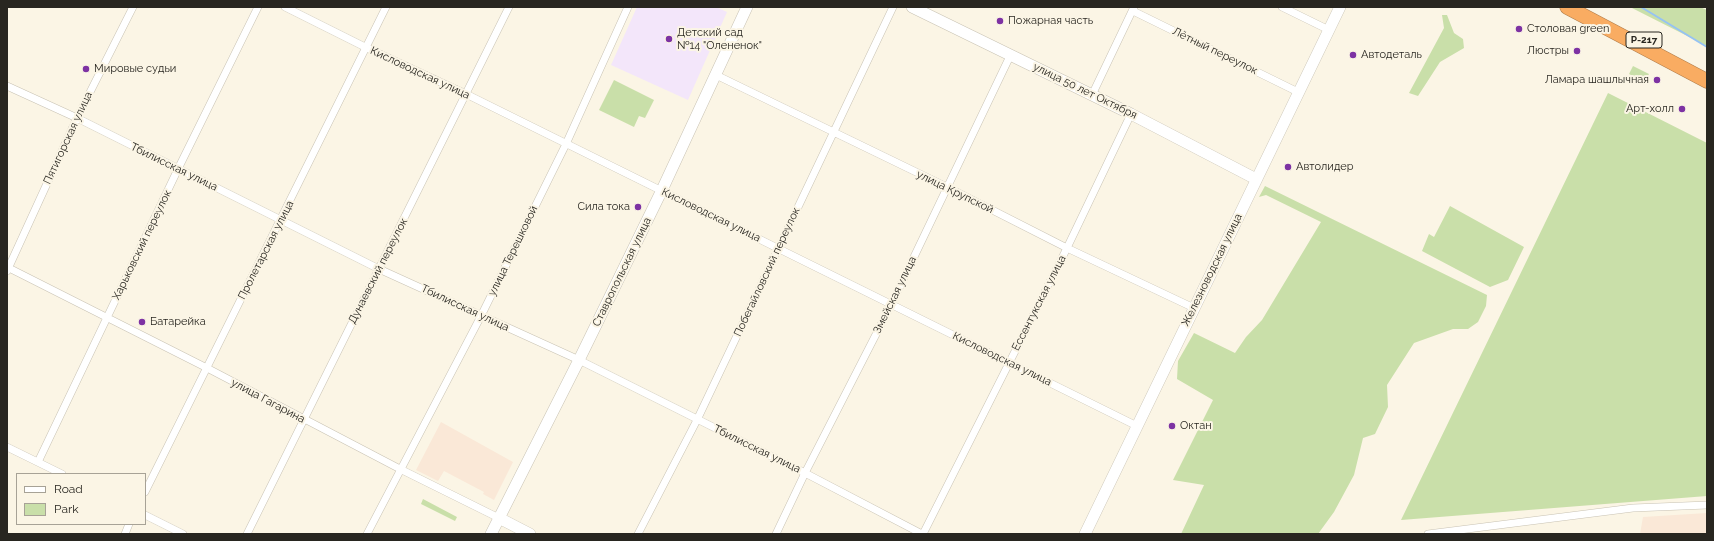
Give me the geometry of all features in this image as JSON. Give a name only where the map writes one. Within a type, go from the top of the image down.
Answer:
[{"type":"highway","name":"Р-217","points":[[1567,7],[1707,81]]},
{"type":"highway","name":"Р-217","points":[[1581,7],[1707,72]]},
{"type":"main road","name":"Ставропольская улица","points":[[491,534],[579,360],[662,190],[747,7]]},
{"type":"main road","name":"улица 50 лет Октября","points":[[912,7],[1011,54],[1256,179]]},
{"type":"main road","name":"Железноводская улица","points":[[1084,534],[1340,7]]},
{"type":"main road","name":"улица Гагарина","points":[[499,518],[530,534]]},
{"type":"street","name":"Пятигорская улица","points":[[8,269],[77,118],[133,7]]},
{"type":"street","name":"Харьковский переулок","points":[[38,462],[178,169],[258,7]]},
{"type":"street","name":"Кисловодская улица","points":[[285,7],[662,190],[890,305],[1137,426]]},
{"type":"street","name":"Пролетарская улица","points":[[146,490],[282,220],[386,7]]},
{"type":"street","name":"Дунаевский переулок","points":[[247,534],[509,7]]},
{"type":"street","name":"улица Терешковой","points":[[368,534],[400,469],[481,316],[566,144],[628,7]]},
{"type":"street","name":"Побегайловский переулок","points":[[638,534],[697,420],[893,7]]},
{"type":"street","points":[[1282,7],[1329,30]]},
{"type":"street","points":[[1092,95],[1133,9]]},
{"type":"street","name":"Лётный переулок","points":[[1133,9],[1298,92]]},
{"type":"street","name":"Змейская улица","points":[[776,534],[805,473],[890,305],[1011,54]]},
{"type":"street","name":"улица Крупской","points":[[716,75],[947,187],[1067,248],[1194,308]]},
{"type":"street","name":"Тбилисская улица","points":[[7,86],[77,118],[379,269],[579,360],[805,473],[922,534]]},
{"type":"street","name":"Ессентукская улица","points":[[922,534],[1067,248],[1131,114]]},
{"type":"street","name":"улица Гагарина","points":[[8,269],[207,368],[303,420],[499,518]]},
{"type":"street","points":[[7,447],[60,473]]},
{"type":"street","points":[[1428,534],[1633,508],[1707,505]]},
{"type":"street","points":[[146,516],[183,534]]},
{"type":"street","points":[[125,534],[130,525]]},
{"type":"shaded area","name":"Детский сад №14 \"Олененок\"","points":[[637,7],[716,7],[727,12],[688,100],[611,65]]},
{"type":"shaded area","points":[[441,422],[513,462],[494,500],[483,494],[484,492],[444,471],[438,481],[416,470]]},
{"type":"shaded area","points":[[1707,513],[1707,534],[1640,534],[1643,517]]},
{"type":"green space","points":[[1630,7],[1700,7],[1707,10],[1707,46]]},
{"type":"green space","points":[[1442,15],[1447,15],[1454,33],[1463,39],[1464,48],[1440,62],[1418,96],[1409,93],[1444,28]]},
{"type":"green space","points":[[1633,66],[1649,74],[1644,82],[1629,74]]},
{"type":"green space","points":[[614,80],[654,100],[645,118],[639,116],[634,127],[599,110]]},
{"type":"green space","points":[[1608,93],[1707,143],[1707,496],[1401,520]]},
{"type":"green space","points":[[1265,186],[1487,295],[1486,306],[1478,322],[1468,329],[1453,329],[1414,343],[1387,385],[1388,407],[1375,434],[1363,438],[1354,475],[1334,512],[1318,534],[1181,534],[1204,485],[1173,480],[1213,400],[1177,379],[1178,361],[1194,333],[1235,353],[1246,337],[1262,320],[1321,222],[1266,195],[1259,197]]},
{"type":"green space","points":[[1450,206],[1524,247],[1508,280],[1490,287],[1422,251],[1429,234],[1434,237]]},
{"type":"green space","points":[[423,499],[457,517],[455,521],[421,504]]},
{"type":"waterway","points":[[1641,7],[1707,47]]},
{"type":"place","name":"Пожарная часть","points":[[1000,21]]},
{"type":"place","name":"Столовая green","points":[[1519,29]]},
{"type":"place","name":"Детский сад №14 \"Олененок\"","points":[[669,39]]},
{"type":"place","name":"Люстры","points":[[1577,51]]},
{"type":"place","name":"Автодеталь","points":[[1353,55]]},
{"type":"place","name":"Мировые судьи","points":[[86,69]]},
{"type":"place","name":"Ламара шашлычная","points":[[1657,80]]},
{"type":"place","name":"Арт-холл","points":[[1682,109]]},
{"type":"place","name":"Автолидер","points":[[1288,167]]},
{"type":"place","name":"Сила тока","points":[[638,207]]},
{"type":"place","name":"Батарейка","points":[[142,322]]},
{"type":"place","name":"Октан","points":[[1172,426]]}]
